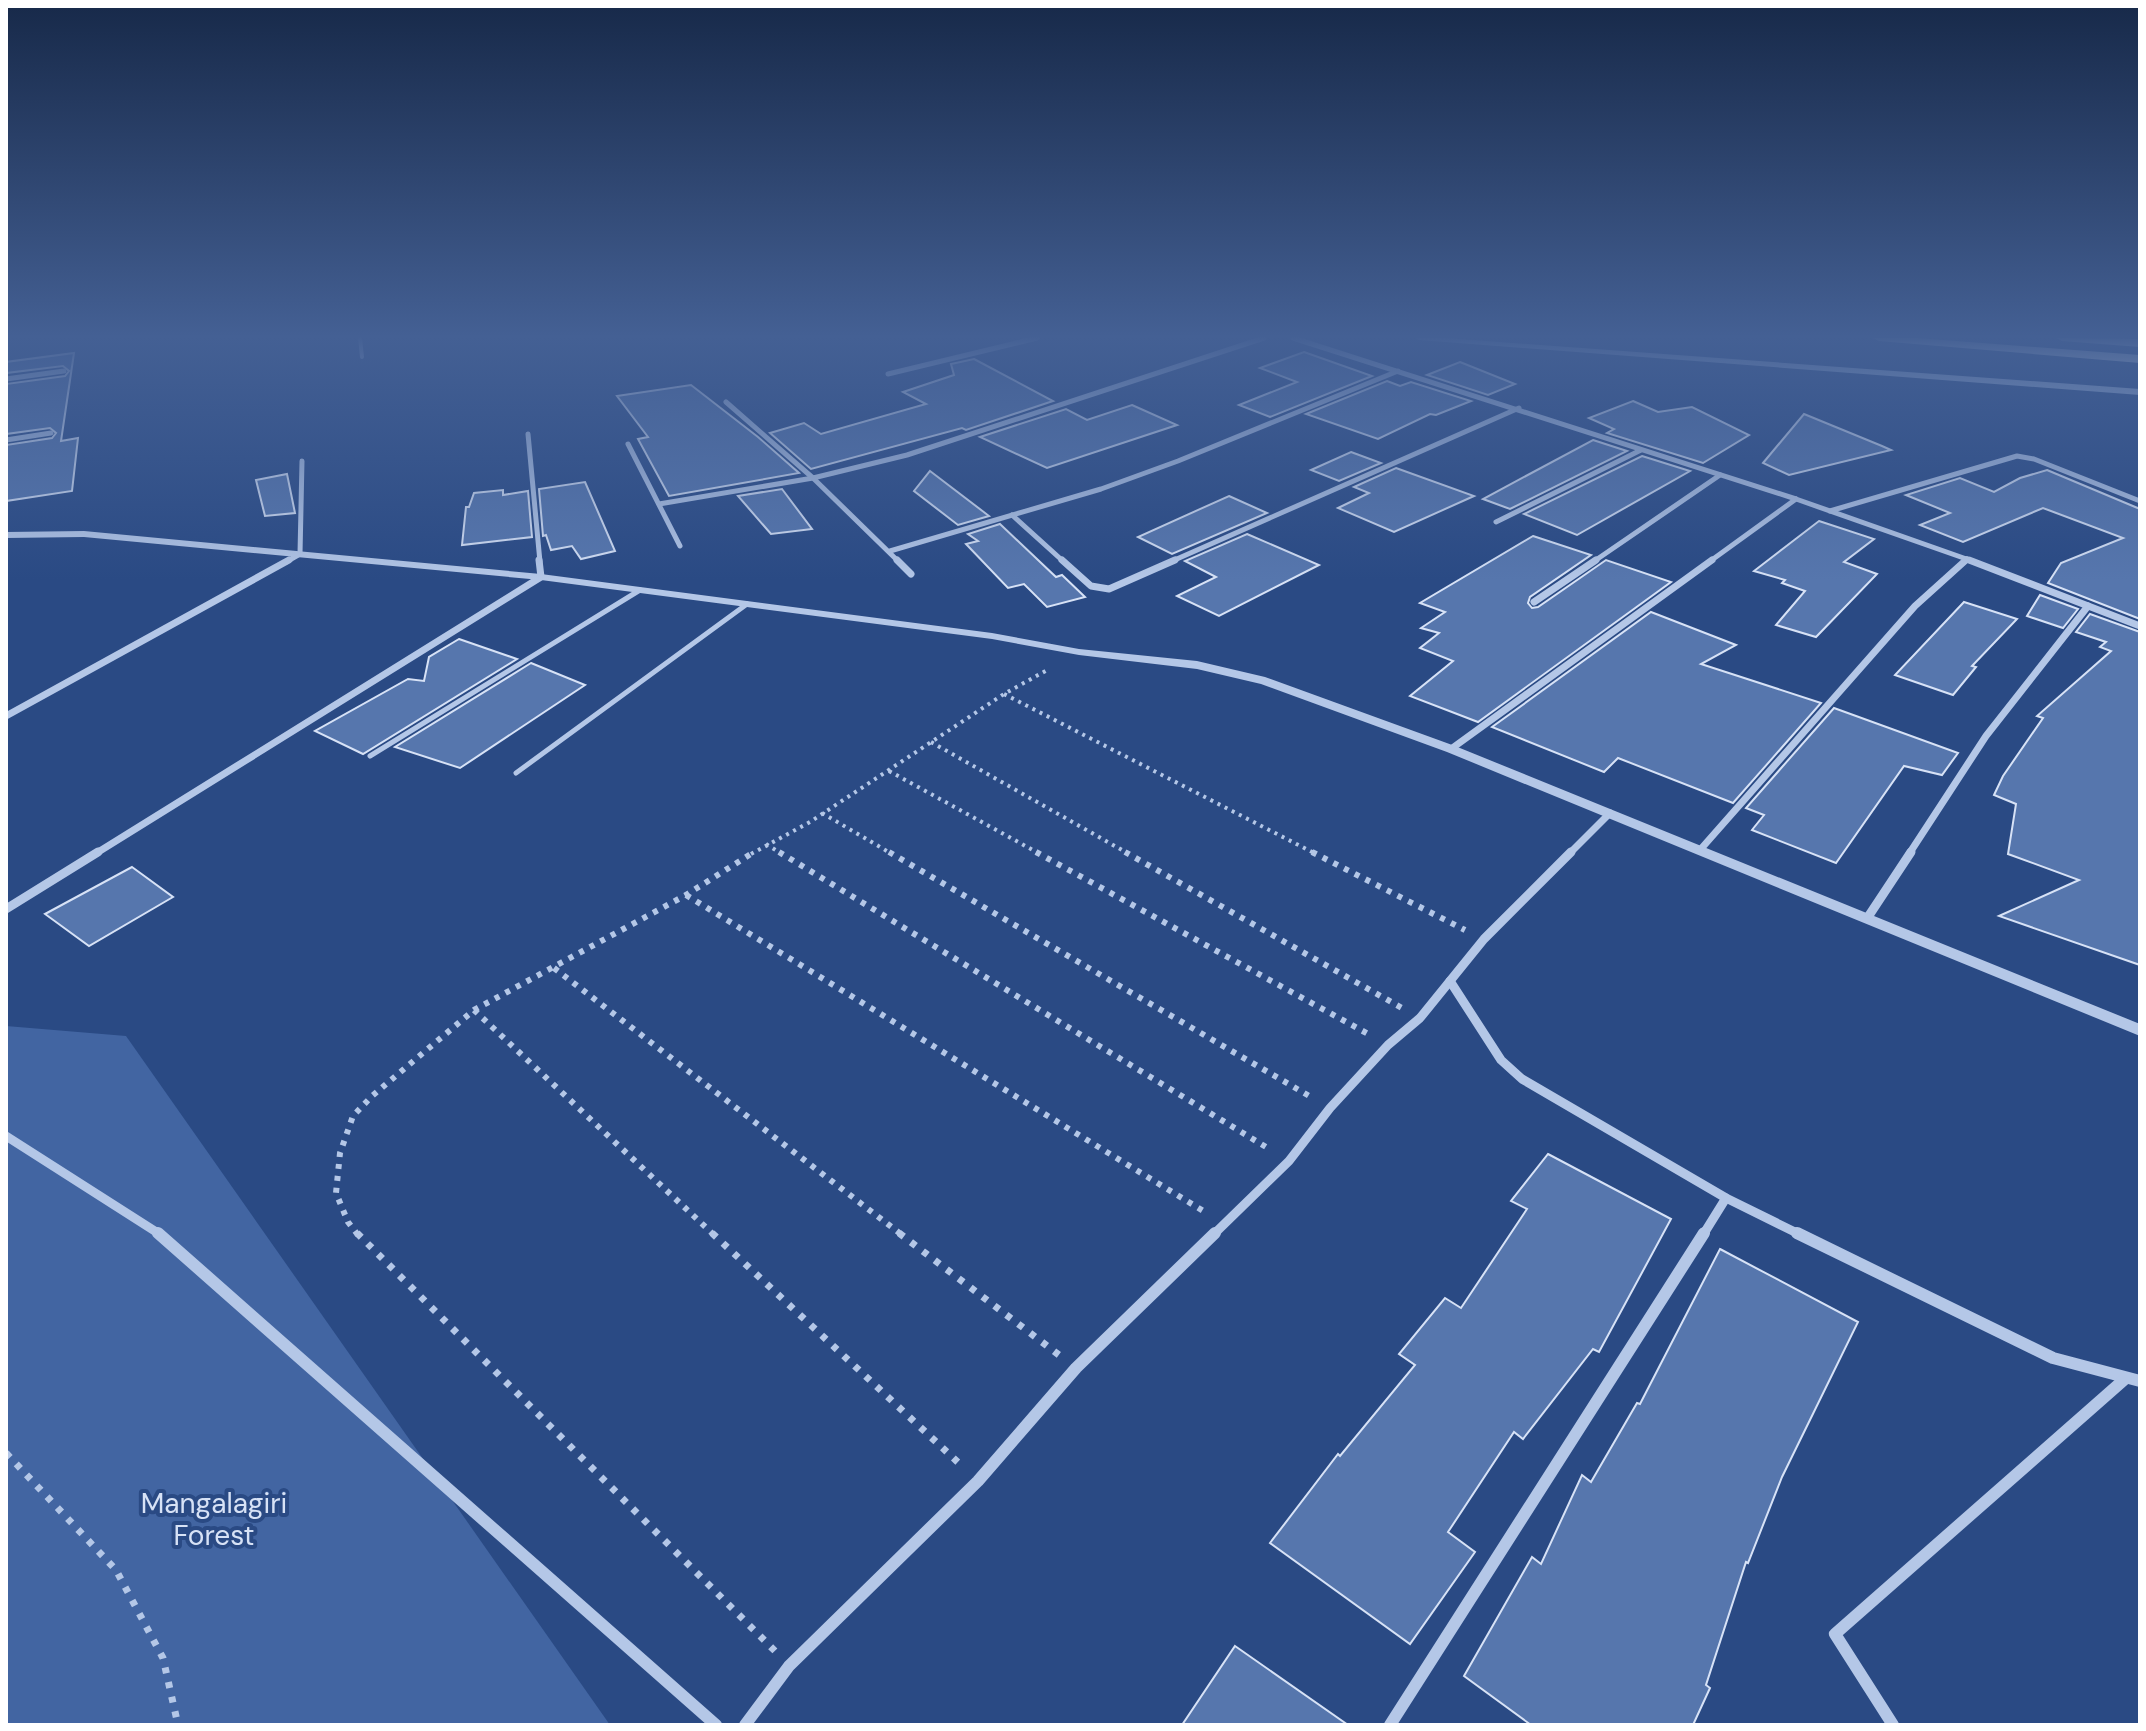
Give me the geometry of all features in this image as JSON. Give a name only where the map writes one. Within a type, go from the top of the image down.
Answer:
[{"type":"street","points":[[745,419],[813,478],[911,574]]},
{"type":"street","points":[[659,504],[813,478],[907,455],[1018,419]]},
{"type":"street","points":[[890,551],[1178,461],[1282,419]]},
{"type":"street","points":[[1012,515],[1091,586],[1109,589],[1495,419]]},
{"type":"street","points":[[1551,419],[1967,559],[2140,626]]},
{"type":"street","points":[[6,440],[51,433]]},
{"type":"street","points":[[528,434],[541,577]]},
{"type":"street","points":[[628,444],[680,546]]},
{"type":"street","points":[[1496,522],[1642,450]]},
{"type":"street","points":[[1830,511],[2017,456],[2034,459],[2140,501]]},
{"type":"street","points":[[300,554],[302,461]]},
{"type":"street","points":[[1534,602],[1720,475]]},
{"type":"street","points":[[1451,749],[1796,499]]},
{"type":"street","points":[[6,535],[84,534],[541,577],[992,636],[1079,652],[1197,665],[1265,681],[1451,749],[2140,1030]]},
{"type":"street","points":[[6,716],[300,554]]},
{"type":"street","points":[[1700,850],[1915,606],[1967,559]]},
{"type":"street","points":[[6,909],[541,577]]},
{"type":"street","points":[[1868,917],[1986,736],[2088,606]]},
{"type":"street","points":[[745,1725],[789,1666],[978,1481],[1076,1368],[1289,1161],[1330,1108],[1388,1045],[1420,1018],[1484,939],[1610,813]]},
{"type":"street","points":[[1450,981],[1501,1060],[1522,1079],[1726,1198],[2053,1358],[2140,1381]]},
{"type":"street","points":[[6,1136],[160,1234],[716,1725]]},
{"type":"street","points":[[1390,1725],[1726,1198]]},
{"type":"street","points":[[1893,1725],[1835,1634],[2126,1378]]},
{"type":"lane","points":[[370,756],[640,590]]},
{"type":"lane","points":[[516,773],[747,604]]},
{"type":"path","points":[[789,1666],[371,1250],[348,1222],[336,1193],[340,1153],[353,1116],[474,1010],[686,895],[889,771],[1004,694],[1079,652]]},
{"type":"path","points":[[1004,694],[1484,939]]},
{"type":"path","points":[[931,742],[1420,1018]]},
{"type":"path","points":[[889,771],[1388,1045]]},
{"type":"path","points":[[822,813],[1330,1108]]},
{"type":"path","points":[[766,844],[1289,1161]]},
{"type":"path","points":[[686,895],[1226,1225]]},
{"type":"path","points":[[554,968],[1076,1368]]},
{"type":"path","points":[[474,1010],[978,1481]]},
{"type":"path","points":[[6,1453],[116,1570],[163,1658],[178,1725]]},
{"type":"green space","name":"Mangalagiri Forest","points":[[6,1026],[126,1036],[610,1725],[6,1725]]},
{"type":"building","points":[[6,419],[64,419],[61,441],[78,438],[72,491],[6,501],[6,445],[52,438],[56,433],[50,428],[6,434]]},
{"type":"building","points":[[634,419],[735,419],[799,473],[669,496],[638,439],[648,437]]},
{"type":"building","points":[[874,419],[1000,419],[811,469],[770,433],[804,423],[821,434]]},
{"type":"building","points":[[1036,419],[1163,419],[1177,425],[1047,468],[980,437]]},
{"type":"building","points":[[1320,419],[1420,419],[1378,439]]},
{"type":"building","points":[[1591,419],[1716,419],[1749,435],[1703,463],[1607,433],[1614,429]]},
{"type":"building","points":[[1800,419],[1816,419],[1891,450],[1789,475],[1763,463]]},
{"type":"building","points":[[1593,440],[1627,451],[1510,509],[1483,499]]},
{"type":"building","points":[[1351,452],[1381,463],[1339,481],[1311,470]]},
{"type":"building","points":[[1642,456],[1690,471],[1577,535],[1524,514]]},
{"type":"building","points":[[1396,468],[1474,496],[1394,532],[1338,508],[1369,493],[1354,487]]},
{"type":"building","points":[[2047,470],[2140,509],[2140,619],[2048,583],[2061,563],[2123,538],[2043,508],[1963,542],[1920,525],[1950,513],[1906,495],[1960,478],[1994,492],[2020,478]]},
{"type":"building","points":[[930,471],[989,516],[958,525],[914,491]]},
{"type":"building","points":[[287,474],[295,513],[265,516],[256,480]]},
{"type":"building","points":[[585,482],[615,551],[581,559],[572,546],[551,550],[546,535],[543,536],[539,489]]},
{"type":"building","points":[[782,489],[812,529],[771,534],[738,496]]},
{"type":"building","points":[[503,490],[503,495],[528,491],[532,537],[462,545],[466,507],[469,507],[474,493]]},
{"type":"building","points":[[1229,496],[1267,513],[1172,554],[1138,537]]},
{"type":"building","points":[[1819,521],[1874,539],[1844,562],[1877,574],[1816,637],[1776,625],[1805,591],[1782,583],[1785,580],[1754,571]]},
{"type":"building","points":[[1000,524],[1056,577],[1062,575],[1085,597],[1047,607],[1024,584],[1008,588],[966,544],[978,541],[968,534]]},
{"type":"building","points":[[1247,534],[1319,565],[1219,616],[1177,596],[1216,577],[1185,561]]},
{"type":"building","points":[[1533,536],[1591,555],[1530,597],[1528,603],[1532,608],[1538,607],[1606,560],[1671,582],[1478,722],[1410,696],[1453,661],[1420,648],[1439,633],[1421,628],[1445,612],[1420,603]]},
{"type":"building","points":[[2040,595],[2078,609],[2063,628],[2027,616]]},
{"type":"building","points":[[1964,602],[2017,619],[1972,666],[1976,667],[1953,695],[1895,675]]},
{"type":"building","points":[[1651,612],[1736,645],[1701,664],[1821,703],[1733,803],[1618,758],[1604,772],[1492,727]]},
{"type":"building","points":[[2090,614],[2140,632],[2140,965],[1999,916],[2079,880],[2008,854],[2016,804],[1994,795],[2003,776],[2043,718],[2037,716],[2111,651],[2100,647],[2106,642],[2076,632]]},
{"type":"building","points":[[459,639],[517,659],[363,754],[315,731],[408,679],[424,681],[429,657]]},
{"type":"building","points":[[531,663],[585,685],[460,768],[395,747]]},
{"type":"building","points":[[1834,708],[1958,753],[1942,775],[1904,766],[1836,863],[1752,830],[1764,815],[1746,808]]},
{"type":"building","points":[[132,867],[173,897],[89,946],[45,914]]},
{"type":"building","points":[[1548,1154],[1671,1219],[1599,1352],[1593,1349],[1523,1439],[1514,1432],[1448,1532],[1475,1552],[1410,1644],[1270,1543],[1338,1454],[1340,1456],[1415,1365],[1399,1354],[1445,1298],[1461,1308],[1527,1209],[1511,1201]]},
{"type":"building","points":[[1720,1249],[1858,1322],[1782,1477],[1746,1562],[1706,1685],[1710,1688],[1693,1725],[1531,1725],[1464,1676],[1532,1557],[1541,1564],[1582,1475],[1591,1482],[1637,1403],[1640,1404]]},
{"type":"building","points":[[1235,1646],[1348,1725],[1182,1725]]}]
